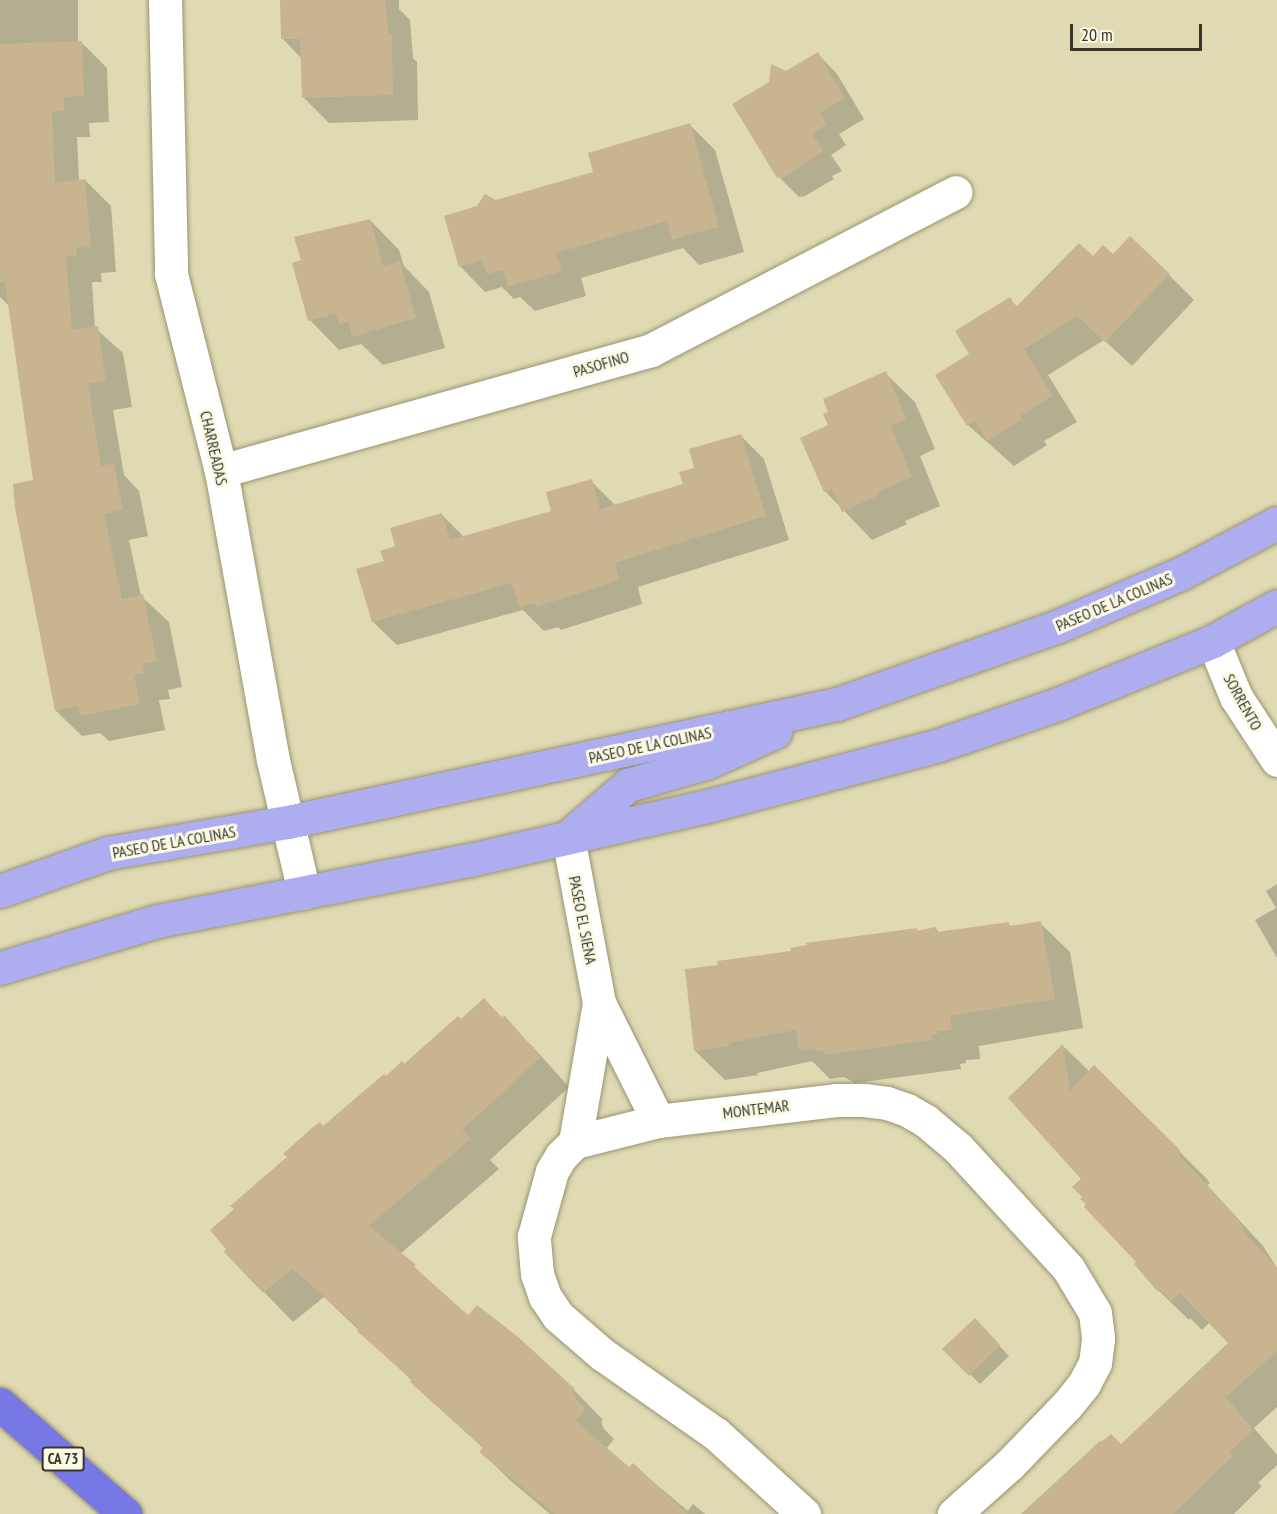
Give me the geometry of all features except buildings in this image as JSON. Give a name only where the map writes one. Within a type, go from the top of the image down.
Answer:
[{"type":"highway","name":"CA 73","points":[[0,1404],[125,1514]]},
{"type":"main road","name":"PASEO DE LA COLINAS","points":[[0,891],[108,853],[288,822],[837,704],[1056,627],[1182,573],[1277,523]]},
{"type":"main road","points":[[0,968],[158,921],[465,861],[707,806],[939,745],[1058,704],[1213,641],[1277,606]]},
{"type":"main road","points":[[568,837],[628,784],[706,763],[837,704]]},
{"type":"street","name":"CHARREADAS","points":[[165,0],[171,274],[221,471],[273,760],[304,892]]},
{"type":"street","name":"PASOFINO","points":[[221,471],[651,350],[956,192]]},
{"type":"street","name":"SORRENTO","points":[[1213,641],[1236,696],[1277,760]]},
{"type":"street","name":"PASEO EL SIENA","points":[[568,837],[598,1003],[658,1121]]},
{"type":"street","name":"PASEO EL SIENA","points":[[574,1142],[598,1003]]},
{"type":"street","name":"MONTEMAR","points":[[574,1142],[658,1121],[836,1100],[887,1103],[907,1110],[926,1121],[958,1148],[1068,1268],[1095,1313],[1098,1339],[1095,1364],[1084,1384],[1066,1406],[1009,1465],[954,1514]]},
{"type":"street","points":[[574,1142],[561,1156],[552,1171],[534,1236],[537,1274],[545,1298],[558,1316],[603,1354],[716,1434],[804,1514]]}]
